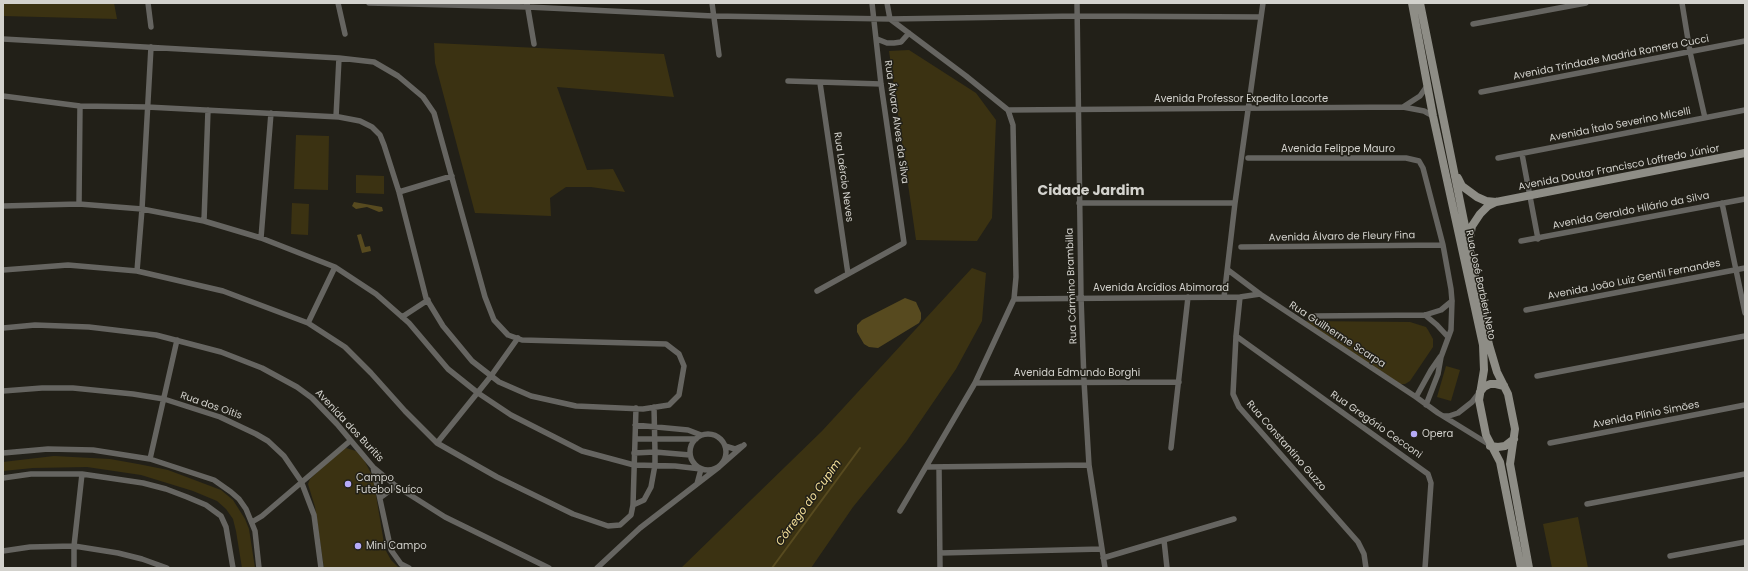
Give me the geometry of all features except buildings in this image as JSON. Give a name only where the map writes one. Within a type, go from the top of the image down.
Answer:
[{"type":"main road","name":"Rua José Barbieri Neto","points":[[1412,3],[1433,116],[1483,345],[1485,360],[1479,400],[1486,435],[1490,446],[1497,454],[1500,462],[1521,568]]},
{"type":"main road","name":"Rua José Barbieri Neto","points":[[1420,3],[1454,172],[1470,242],[1491,351],[1508,394],[1514,422],[1514,439],[1510,464],[1530,568]]},
{"type":"main road","name":"Avenida Doutor Francisco Loffredo Júnior","points":[[1454,172],[1462,186],[1470,192],[1486,201],[1496,202],[1745,153]]},
{"type":"main road","name":"Avenida Doutor Francisco Loffredo Júnior","points":[[1470,242],[1470,232],[1476,220],[1488,206],[1496,202]]},
{"type":"main road","points":[[1480,393],[1484,387],[1490,384],[1499,384],[1504,386]]},
{"type":"main road","points":[[1490,446],[1505,446],[1514,439]]},
{"type":"street","points":[[148,3],[151,27]]},
{"type":"street","points":[[338,3],[344,34]]},
{"type":"street","points":[[369,3],[528,5],[713,16],[875,19],[1078,16],[1261,16]]},
{"type":"street","points":[[712,3],[719,55]]},
{"type":"street","name":"Rua Álvaro Alves da Silva","points":[[848,274],[904,243],[881,84],[875,19],[872,3]]},
{"type":"street","points":[[887,3],[890,19],[1008,110],[1014,125],[1016,278],[1014,299],[975,383],[900,511]]},
{"type":"street","name":"Rua Cármino Brambilla","points":[[1077,3],[1079,203],[1084,381],[1089,465],[1105,568]]},
{"type":"street","points":[[1224,297],[1235,203],[1263,3]]},
{"type":"street","points":[[1473,24],[1586,3]]},
{"type":"street","points":[[1682,3],[1690,52],[1705,118]]},
{"type":"street","points":[[528,5],[534,44]]},
{"type":"street","points":[[877,39],[887,43],[902,42],[909,33]]},
{"type":"street","points":[[3,39],[339,58],[374,62],[398,76],[423,97],[434,113],[486,297],[494,320],[508,335],[522,340],[666,344],[679,354],[684,366],[679,394],[669,405],[654,407],[636,408],[576,406],[531,396],[499,382],[472,361],[444,326],[428,300],[399,192],[384,145],[380,135],[372,127],[360,121],[336,117],[208,110],[80,106],[3,96]]},
{"type":"street","name":"Avenida Trindade Madrid Romera Cucci","points":[[1481,92],[1745,41]]},
{"type":"street","points":[[137,271],[151,47]]},
{"type":"street","points":[[336,117],[339,58]]},
{"type":"street","points":[[788,81],[881,84]]},
{"type":"street","name":"Rua Laércio Neves","points":[[820,83],[848,274]]},
{"type":"street","points":[[1403,107],[1420,96],[1427,86]]},
{"type":"street","points":[[79,204],[80,106]]},
{"type":"street","name":"Avenida Professor Expedito Lacorte","points":[[1008,110],[1403,107],[1424,111],[1433,116]]},
{"type":"street","points":[[204,221],[208,110]]},
{"type":"street","name":"Avenida Ítalo Severino Micelli","points":[[1498,158],[1745,110]]},
{"type":"street","points":[[261,238],[271,114]]},
{"type":"street","points":[[1522,154],[1538,239]]},
{"type":"street","name":"Avenida Felippe Mauro","points":[[1248,158],[1406,158],[1419,161],[1423,168],[1443,245]]},
{"type":"street","points":[[399,192],[452,176]]},
{"type":"street","name":"Avenida Geraldo Hilário da Silva","points":[[1521,241],[1745,199]]},
{"type":"street","points":[[1079,203],[1235,203]]},
{"type":"street","points":[[1722,203],[1745,313]]},
{"type":"street","points":[[3,206],[79,204],[142,209],[204,221],[261,238],[335,267],[376,294],[402,317],[448,369],[478,393],[511,415],[582,451],[634,465],[675,466],[707,471],[719,467],[726,458],[723,441],[713,434],[675,439],[635,439]]},
{"type":"street","points":[[1426,405],[1438,374],[1441,357],[1450,330],[1452,289],[1443,245]]},
{"type":"street","name":"Avenida Álvaro de Fleury Fina","points":[[1241,247],[1443,245]]},
{"type":"street","points":[[3,270],[68,266],[137,271],[223,290],[308,323],[345,347],[437,443],[497,477],[574,514],[608,526],[620,525],[631,515],[635,484],[634,453],[636,408]]},
{"type":"street","points":[[308,323],[335,267]]},
{"type":"street","name":"Avenida João Luiz Gentil Fernandes","points":[[1526,310],[1745,268]]},
{"type":"street","name":"Rua Guilherme Scarpa","points":[[1228,270],[1260,294],[1490,446]]},
{"type":"street","points":[[817,291],[848,274]]},
{"type":"street","name":"Avenida Arcídios Abimorad","points":[[1014,299],[1240,297],[1260,294]]},
{"type":"street","points":[[1171,448],[1188,297]]},
{"type":"street","name":"Rua Constantino Guzzo","points":[[1240,297],[1236,336],[1234,394],[1239,407],[1358,542],[1364,554],[1366,568]]},
{"type":"street","points":[[402,317],[428,300]]},
{"type":"street","points":[[1314,316],[1425,315],[1441,310],[1452,301]]},
{"type":"street","points":[[1425,315],[1437,325],[1448,338]]},
{"type":"street","name":"Avenida dos Buritis","points":[[3,328],[35,325],[89,327],[156,335],[200,345],[262,368],[297,387],[312,398],[325,410],[373,467],[396,486],[445,516],[549,568]]},
{"type":"street","name":"Rua Gregório Cecconi","points":[[1236,336],[1427,472],[1430,476],[1431,483],[1425,568]]},
{"type":"street","points":[[1537,376],[1745,336]]},
{"type":"street","points":[[437,443],[478,393],[518,338]]},
{"type":"street","points":[[150,460],[177,340]]},
{"type":"street","points":[[1416,397],[1430,370],[1441,357]]},
{"type":"street","name":"Avenida Edmundo Borghi","points":[[975,383],[1084,381],[1179,382]]},
{"type":"street","name":"Rua dos Oitis","points":[[3,391],[42,388],[73,388],[107,390],[164,399],[220,418],[256,434],[284,456],[302,481],[314,515],[321,568]]},
{"type":"street","points":[[1438,413],[1449,416],[1458,413],[1472,402],[1480,393]]},
{"type":"street","name":"Avenida Plínio Simões","points":[[1550,443],[1745,405]]},
{"type":"street","points":[[633,506],[644,500],[652,487],[656,439],[654,407]]},
{"type":"street","points":[[635,425],[688,430],[698,437]]},
{"type":"street","points":[[698,437],[692,443],[690,455],[692,461],[701,469]]},
{"type":"street","points":[[252,522],[262,516],[350,441]]},
{"type":"street","points":[[597,568],[640,528],[719,467],[744,445],[736,449],[725,446]]},
{"type":"street","points":[[3,453],[48,448],[93,450],[150,460],[214,480],[239,499],[246,510],[255,531],[259,568]]},
{"type":"street","points":[[634,453],[655,452],[690,455]]},
{"type":"street","points":[[926,467],[1089,465]]},
{"type":"street","points":[[373,467],[381,497],[391,550],[401,564],[410,568]]},
{"type":"street","points":[[939,467],[940,568]]},
{"type":"street","points":[[697,484],[701,469]]},
{"type":"street","points":[[3,478],[31,474],[82,474],[114,478],[166,489],[206,505],[221,516],[226,527],[233,568]]},
{"type":"street","points":[[74,568],[74,546],[82,474]]},
{"type":"street","points":[[1587,504],[1745,474]]},
{"type":"street","points":[[381,497],[396,486]]},
{"type":"street","points":[[1103,558],[1234,520]]},
{"type":"street","points":[[1164,540],[1167,568]]},
{"type":"street","points":[[1670,556],[1745,542]]},
{"type":"street","points":[[3,552],[30,547],[74,546],[124,554],[167,568]]},
{"type":"street","points":[[940,554],[1102,549]]},
{"type":"shaded area","points":[[3,3],[114,3],[117,19],[3,16]]},
{"type":"shaded area","points":[[434,43],[664,54],[674,97],[557,87],[587,170],[613,169],[625,192],[591,187],[566,187],[550,198],[551,216],[475,213],[435,63]]},
{"type":"shaded area","points":[[909,50],[976,93],[996,120],[992,218],[977,241],[916,240],[889,51]]},
{"type":"shaded area","points":[[296,135],[329,136],[328,190],[294,189]]},
{"type":"shaded area","points":[[356,175],[384,176],[384,194],[356,193]]},
{"type":"shaded area","points":[[354,202],[382,207],[383,211],[379,212],[367,207],[356,209],[352,206]]},
{"type":"shaded area","points":[[292,203],[309,204],[308,235],[291,234]]},
{"type":"shaded area","points":[[361,234],[365,247],[370,246],[371,251],[362,253],[357,235]]},
{"type":"shaded area","points":[[972,268],[986,273],[982,321],[956,369],[906,442],[853,507],[811,568],[681,568],[822,431]]},
{"type":"shaded area","points":[[905,298],[916,302],[921,313],[919,323],[878,348],[869,347],[864,344],[857,332],[857,325],[862,320]]},
{"type":"shaded area","points":[[1304,321],[1410,322],[1426,327],[1433,339],[1433,347],[1410,381],[1405,384],[1400,384]]},
{"type":"shaded area","points":[[1446,366],[1460,370],[1451,401],[1437,397]]},
{"type":"shaded area","points":[[346,448],[356,451],[364,460],[373,477],[385,549],[391,560],[399,568],[324,568],[315,507],[308,484],[310,479],[342,449]]},
{"type":"shaded area","points":[[54,456],[110,459],[168,470],[221,490],[233,500],[245,519],[249,529],[255,568],[242,568],[233,519],[226,509],[217,501],[193,491],[141,475],[87,467],[33,468],[3,471],[3,462]]},
{"type":"shaded area","points":[[1578,517],[1588,568],[1552,568],[1543,524]]},
{"type":"waterway","name":"Córrego do Cupim","points":[[772,568],[860,448]]},
{"type":"place","name":"Opera","points":[[1414,434]]},
{"type":"place","name":"Campo Futebol Suíco","points":[[348,484]]},
{"type":"place","name":"Mini Campo","points":[[358,546]]},
{"type":"district","name":"Cidade Jardim","points":[[1091,191]]}]
